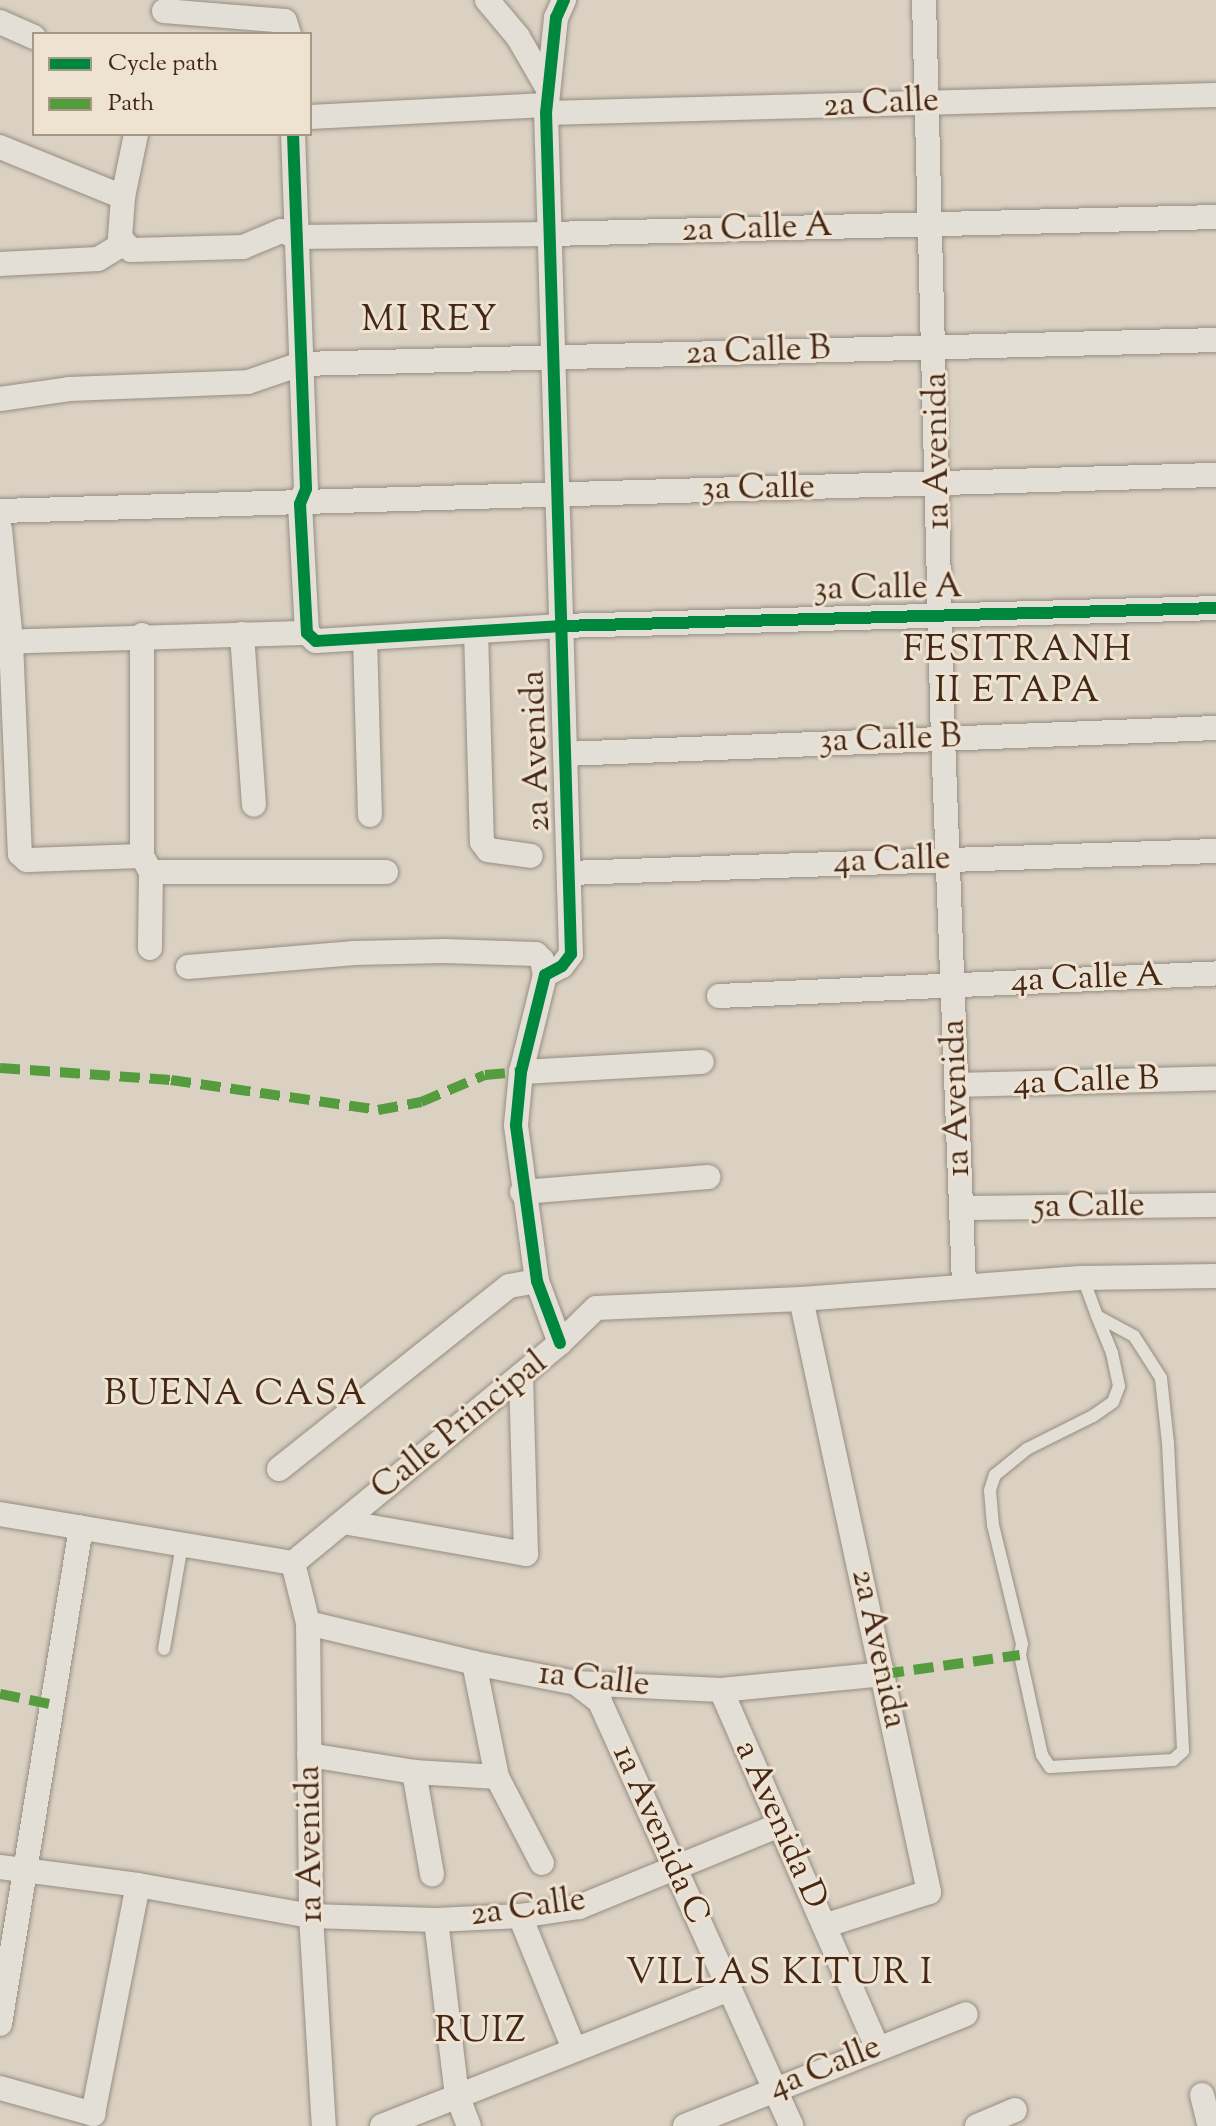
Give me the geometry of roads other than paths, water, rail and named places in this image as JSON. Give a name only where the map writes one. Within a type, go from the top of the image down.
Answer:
[{"type":"street","points":[[487,0],[518,37],[547,102]]},
{"type":"street","points":[[547,102],[556,18],[564,0]]},
{"type":"street","name":"1a Avenida","points":[[924,0],[939,486],[943,738],[964,1285]]},
{"type":"street","points":[[164,11],[285,21],[288,32]]},
{"type":"street","points":[[0,22],[32,36]]},
{"type":"street","name":"2a Calle","points":[[312,117],[547,102],[912,105],[928,102],[1216,95]]},
{"type":"street","name":"2a Avenida","points":[[545,975],[562,966],[571,954],[547,102]]},
{"type":"street","points":[[0,264],[98,259],[123,244],[120,226],[123,197],[136,136]]},
{"type":"street","points":[[293,136],[306,489],[300,504],[307,633]]},
{"type":"street","points":[[0,147],[123,197]]},
{"type":"street","name":"2a Calle A","points":[[123,244],[131,250],[243,247],[281,231],[298,237],[550,234],[1216,217]]},
{"type":"street","name":"2a Calle B","points":[[0,399],[69,389],[248,382],[301,364],[1216,340]]},
{"type":"street","name":"3a Calle","points":[[0,511],[939,486],[968,481],[1216,475]]},
{"type":"street","points":[[0,529],[20,854],[27,860],[386,872]]},
{"type":"street","name":"3a Calle A","points":[[6,642],[142,635],[307,633],[316,641],[561,626],[1216,608]]},
{"type":"street","points":[[476,631],[482,842],[488,850],[531,856]]},
{"type":"street","points":[[242,634],[254,805]]},
{"type":"street","points":[[142,635],[150,948]]},
{"type":"street","points":[[365,638],[370,815]]},
{"type":"street","name":"3a Calle B","points":[[565,754],[1216,728]]},
{"type":"street","name":"4a Calle","points":[[569,873],[1216,851]]},
{"type":"street","points":[[188,967],[354,953],[445,951],[536,954],[542,960],[545,975],[521,1072],[516,1125],[522,1192],[537,1281],[560,1343]]},
{"type":"street","name":"4a Calle A","points":[[719,996],[1216,973]]},
{"type":"street","points":[[521,1072],[702,1062]]},
{"type":"street","name":"4a Calle B","points":[[957,1085],[1216,1078]]},
{"type":"street","points":[[522,1192],[708,1177]]},
{"type":"street","name":"5a Calle","points":[[961,1208],[1216,1205]]},
{"type":"street","name":"Calle Principal","points":[[293,1563],[521,1376],[596,1308],[801,1299],[1083,1278],[1216,1276]]},
{"type":"street","points":[[279,1469],[509,1286],[537,1281]]},
{"type":"street","name":"2a Avenida","points":[[801,1299],[929,1892],[824,1926]]},
{"type":"street","points":[[343,1522],[526,1554],[521,1376]]},
{"type":"street","points":[[0,1514],[293,1563]]},
{"type":"street","points":[[0,2024],[81,1528]]},
{"type":"street","name":"1a Avenida","points":[[293,1563],[308,1623],[311,1916],[324,2126]]},
{"type":"street","name":"1a Calle","points":[[308,1623],[474,1663],[576,1683]]},
{"type":"street","points":[[474,1663],[497,1777],[542,1863]]},
{"type":"street","name":"1a Calle","points":[[608,1694],[721,1690],[884,1674]]},
{"type":"street","name":"1a Avenida C","points":[[576,1683],[608,1694],[674,1870],[791,2126]]},
{"type":"street","name":"a Avenida D","points":[[721,1690],[877,2047]]},
{"type":"street","points":[[309,1755],[414,1772],[497,1777]]},
{"type":"street","points":[[414,1772],[432,1874]]},
{"type":"street","name":"2a Calle","points":[[0,1867],[138,1885],[311,1916],[436,1920],[520,1916],[579,1907],[780,1825]]},
{"type":"street","points":[[0,2088],[93,2114],[138,1885]]},
{"type":"street","points":[[520,1916],[574,2049]]},
{"type":"street","points":[[436,1920],[457,2095],[469,2126]]},
{"type":"street","points":[[382,2126],[730,1989]]},
{"type":"street","name":"4a Calle","points":[[685,2126],[966,2014]]},
{"type":"street","points":[[1202,2095],[1210,2126]]},
{"type":"street","points":[[977,2126],[1015,2110]]},
{"type":"lane","points":[[1083,1278],[1097,1316],[1112,1353],[1119,1386],[1113,1402],[1093,1416],[1027,1449],[995,1475],[990,1490],[993,1525],[1022,1644],[1023,1670],[1042,1755],[1050,1767],[1173,1760],[1183,1751],[1168,1443],[1161,1378],[1134,1336],[1097,1316]]},
{"type":"lane","points":[[164,1649],[182,1545]]},
{"type":"district","name":"MI REY","points":[[430,322]]},
{"type":"district","name":"FESITRANH II ETAPA","points":[[1018,672]]},
{"type":"district","name":"BUENA CASA","points":[[236,1396]]},
{"type":"district","name":"VILLAS KITUR I","points":[[780,1975]]},
{"type":"district","name":"RUIZ","points":[[481,2033]]}]
